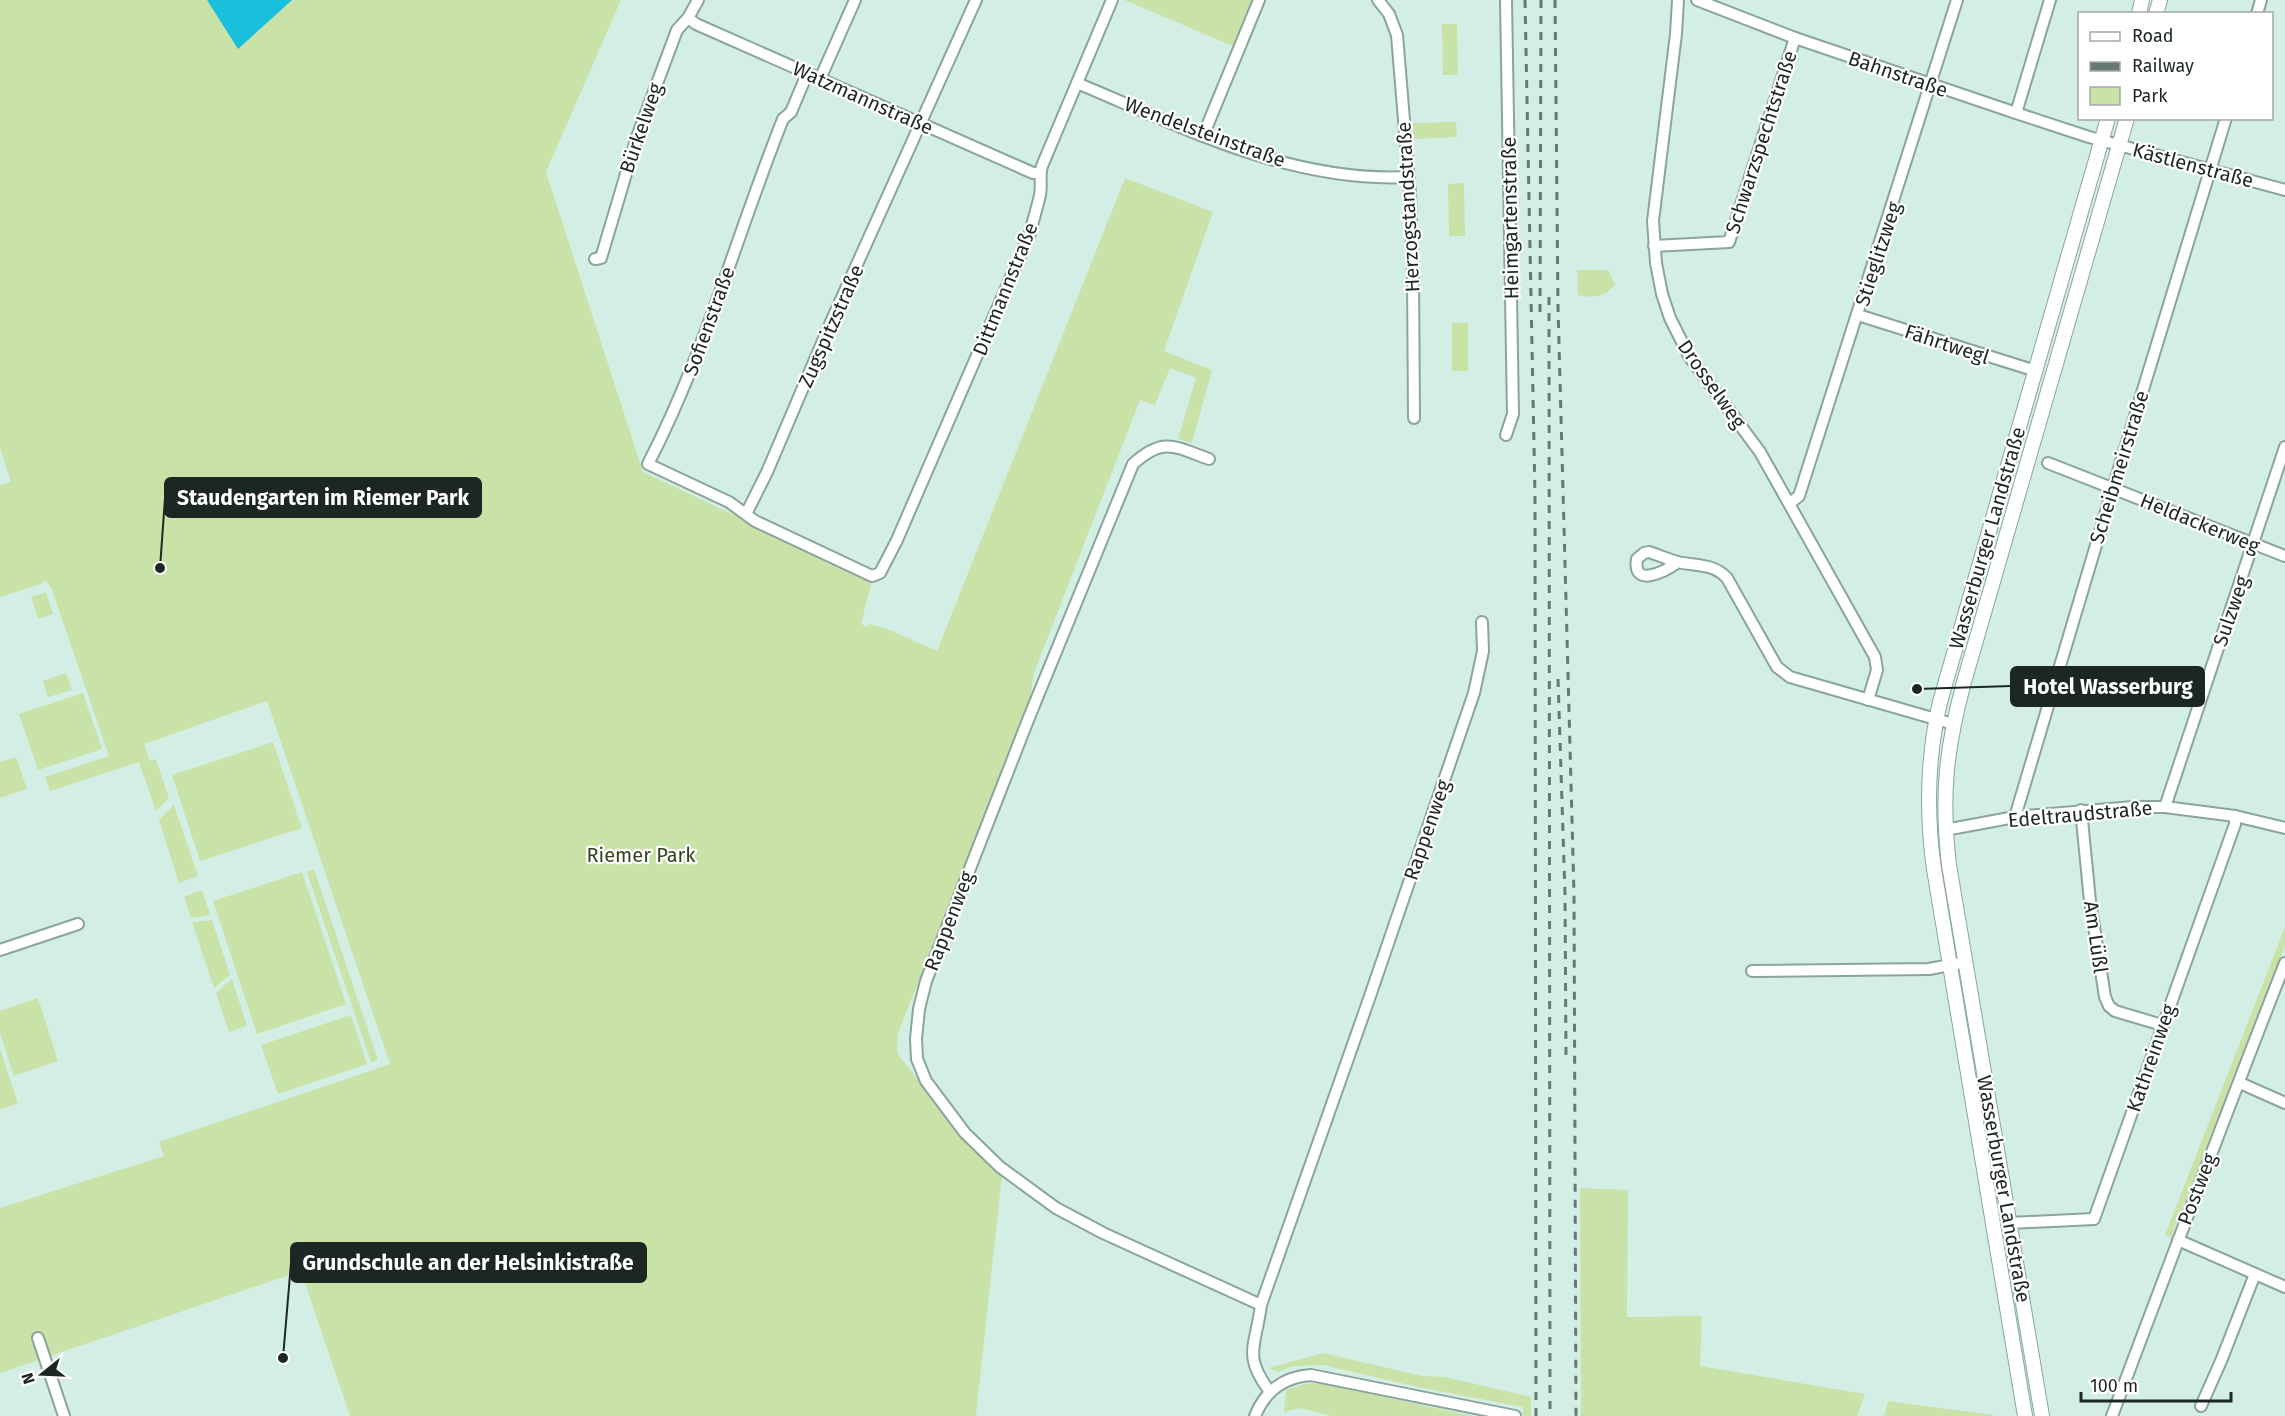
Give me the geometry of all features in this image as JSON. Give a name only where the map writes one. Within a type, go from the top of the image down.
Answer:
[{"type":"main road","name":"Wasserburger Landstraße","points":[[2025,1416],[1934,869],[1928,823],[1928,783],[1936,719],[2107,120]]},
{"type":"main road","name":"Wasserburger Landstraße","points":[[2042,1416],[1945,830],[1946,774],[1953,724],[2126,120]]},
{"type":"street","name":"Bürkelweg","points":[[595,259],[601,258],[637,137],[672,41],[698,0]]},
{"type":"street","points":[[820,80],[855,0]]},
{"type":"street","name":"Zugspitzstraße","points":[[746,514],[768,472],[831,321],[976,0]]},
{"type":"street","name":"Dittmannstraße","points":[[746,514],[755,521],[873,576],[880,573],[903,526],[1030,233],[1040,194],[1042,180],[1040,173],[1112,0]]},
{"type":"street","points":[[1203,136],[1259,0]]},
{"type":"street","name":"Herzogstandstraße","points":[[1378,0],[1395,24],[1397,35],[1413,274],[1414,418]]},
{"type":"street","name":"Heimgartenstraße","points":[[1506,0],[1513,414],[1506,435]]},
{"type":"street","name":"Drosselweg","points":[[1678,0],[1676,34],[1653,220],[1659,282],[1665,302],[1689,357],[1760,452],[1875,657],[1877,670],[1868,700]]},
{"type":"street","name":"Bahnstraße","points":[[1697,0],[1795,38],[1931,86],[2102,140]]},
{"type":"street","name":"Stieglitzweg","points":[[1790,503],[1799,496],[1957,0]]},
{"type":"street","points":[[2016,113],[2050,0]]},
{"type":"street","name":"Watzmannstraße","points":[[688,18],[696,24],[820,80],[1033,173],[1040,173]]},
{"type":"street","name":"Schwarzspechtstraße","points":[[1654,246],[1729,242],[1795,38]]},
{"type":"street","name":"Sofienstraße","points":[[746,514],[729,502],[648,464],[699,354],[754,193],[783,119],[791,112],[807,74]]},
{"type":"street","name":"Wendelsteinstraße","points":[[1077,82],[1203,136],[1296,166],[1341,173],[1408,177]]},
{"type":"street","name":"Scheibmeirstraße","points":[[2015,817],[2225,120]]},
{"type":"street","name":"Kästlenstraße","points":[[2102,140],[2285,190]]},
{"type":"street","name":"Fährtwegl","points":[[1858,315],[2036,371]]},
{"type":"street","name":"Rappenweg","points":[[1209,459],[1171,445],[1160,447],[1143,455],[1133,464],[1030,716],[926,981],[915,1039],[917,1059],[926,1081],[965,1133],[1000,1167],[1056,1208],[1103,1233],[1261,1305]]},
{"type":"street","name":"Sulzweg","points":[[2165,807],[2285,447]]},
{"type":"street","name":"Heldackerweg","points":[[2048,463],[2285,556]]},
{"type":"street","points":[[1677,562],[1714,568],[1727,578],[1777,667],[1783,673],[1790,677],[1953,724]]},
{"type":"street","name":"Rappenweg","points":[[1270,1392],[1256,1371],[1252,1360],[1261,1305],[1474,693],[1483,651],[1482,622]]},
{"type":"street","name":"Edeltraudstraße","points":[[1945,830],[2015,817],[2133,807],[2165,807],[2235,816],[2285,828]]},
{"type":"street","name":"Am Lüßl","points":[[2081,810],[2090,901],[2105,997],[2109,1006],[2115,1011],[2163,1025]]},
{"type":"street","name":"Kathreinweg","points":[[2009,1223],[2094,1219],[2235,824],[2235,816]]},
{"type":"street","points":[[0,950],[78,924]]},
{"type":"street","points":[[1752,971],[1929,969],[1966,962]]},
{"type":"street","name":"Postweg","points":[[2112,1416],[2285,963]]},
{"type":"street","points":[[2240,1083],[2285,1103]]},
{"type":"street","points":[[2178,1240],[2285,1287]]},
{"type":"street","points":[[2201,1406],[2255,1274]]},
{"type":"street","points":[[38,1338],[64,1416]]},
{"type":"street","points":[[1255,1416],[1270,1392],[1278,1384],[1289,1379],[1311,1375],[1515,1416]]},
{"type":"green space","name":"Riemer Park","points":[[0,0],[621,0],[546,172],[643,472],[872,580],[861,624],[867,627],[869,624],[885,628],[937,651],[1125,178],[1213,212],[1164,351],[1212,370],[1192,443],[1178,439],[1196,378],[1170,368],[1155,405],[1140,400],[1034,673],[1029,707],[898,1033],[897,1053],[962,1136],[1002,1175],[976,1416],[350,1416],[301,1271],[0,1373],[0,1208],[164,1156],[159,1142],[390,1064],[267,701],[144,744],[150,761],[156,759],[169,798],[156,811],[139,762],[50,791],[45,777],[109,756],[51,587],[43,579],[44,583],[0,597],[0,485],[11,482],[0,448]]},
{"type":"green space","points":[[1124,0],[1253,0],[1233,46]]},
{"type":"green space","points":[[1442,24],[1457,24],[1458,75],[1443,75]]},
{"type":"green space","points":[[1456,122],[1457,137],[1413,139],[1413,123]]},
{"type":"green space","points":[[1464,183],[1465,236],[1449,236],[1448,184]]},
{"type":"green space","points":[[1577,270],[1608,270],[1615,284],[1607,292],[1598,296],[1578,295]]},
{"type":"green space","points":[[1452,323],[1468,323],[1468,371],[1452,371]]},
{"type":"green space","points":[[46,592],[53,614],[38,619],[31,597]]},
{"type":"green space","points":[[66,673],[72,690],[48,697],[43,681]]},
{"type":"green space","points":[[83,693],[102,749],[38,770],[19,714]]},
{"type":"green space","points":[[273,742],[302,828],[200,861],[172,775]]},
{"type":"green space","points":[[16,757],[27,789],[0,798],[0,762]]},
{"type":"green space","points":[[174,805],[198,876],[179,883],[159,820]]},
{"type":"green space","points":[[314,869],[378,1060],[371,1062],[307,872]]},
{"type":"green space","points":[[302,872],[346,1004],[257,1034],[213,901]]},
{"type":"green space","points":[[202,890],[210,915],[191,918],[184,897]]},
{"type":"green space","points":[[212,920],[230,975],[214,988],[192,922]]},
{"type":"green space","points":[[2285,927],[2285,946],[2171,1237],[2165,1235]]},
{"type":"green space","points":[[232,979],[247,1026],[229,1032],[216,993]]},
{"type":"green space","points":[[38,998],[58,1061],[14,1076],[0,1033],[0,1011]]},
{"type":"green space","points":[[351,1015],[367,1064],[278,1094],[261,1045]]},
{"type":"green space","points":[[0,1049],[18,1103],[0,1110]]},
{"type":"green space","points":[[1580,1188],[1628,1190],[1627,1317],[1702,1316],[1700,1366],[1865,1394],[1857,1416],[1581,1416]]},
{"type":"green space","points":[[1323,1353],[1422,1376],[1445,1377],[1531,1397],[1531,1416],[1523,1416],[1523,1407],[1422,1388],[1323,1365],[1294,1366],[1278,1372],[1268,1368]]},
{"type":"green space","points":[[1320,1383],[1472,1416],[1331,1416],[1301,1408],[1284,1412],[1286,1390],[1303,1384]]},
{"type":"green space","points":[[1888,1401],[1993,1415],[1993,1416],[1884,1416]]},
{"type":"water","points":[[207,0],[292,0],[238,49]]},
{"type":"railway","points":[[1525,0],[1535,495],[1536,1416]]},
{"type":"railway","points":[[1540,312],[1541,0]]},
{"type":"railway","points":[[1555,0],[1558,307],[1574,894],[1576,1416]]},
{"type":"railway","points":[[1549,297],[1550,1416]]},
{"type":"railway","points":[[1558,679],[1565,894],[1566,1060]]},
{"type":"place","name":"Staudengarten im Riemer Park","points":[[160,568]]},
{"type":"place","name":"Hotel Wasserburg","points":[[1917,689]]},
{"type":"place","name":"Grundschule an der Helsinkistraße","points":[[283,1358]]}]
